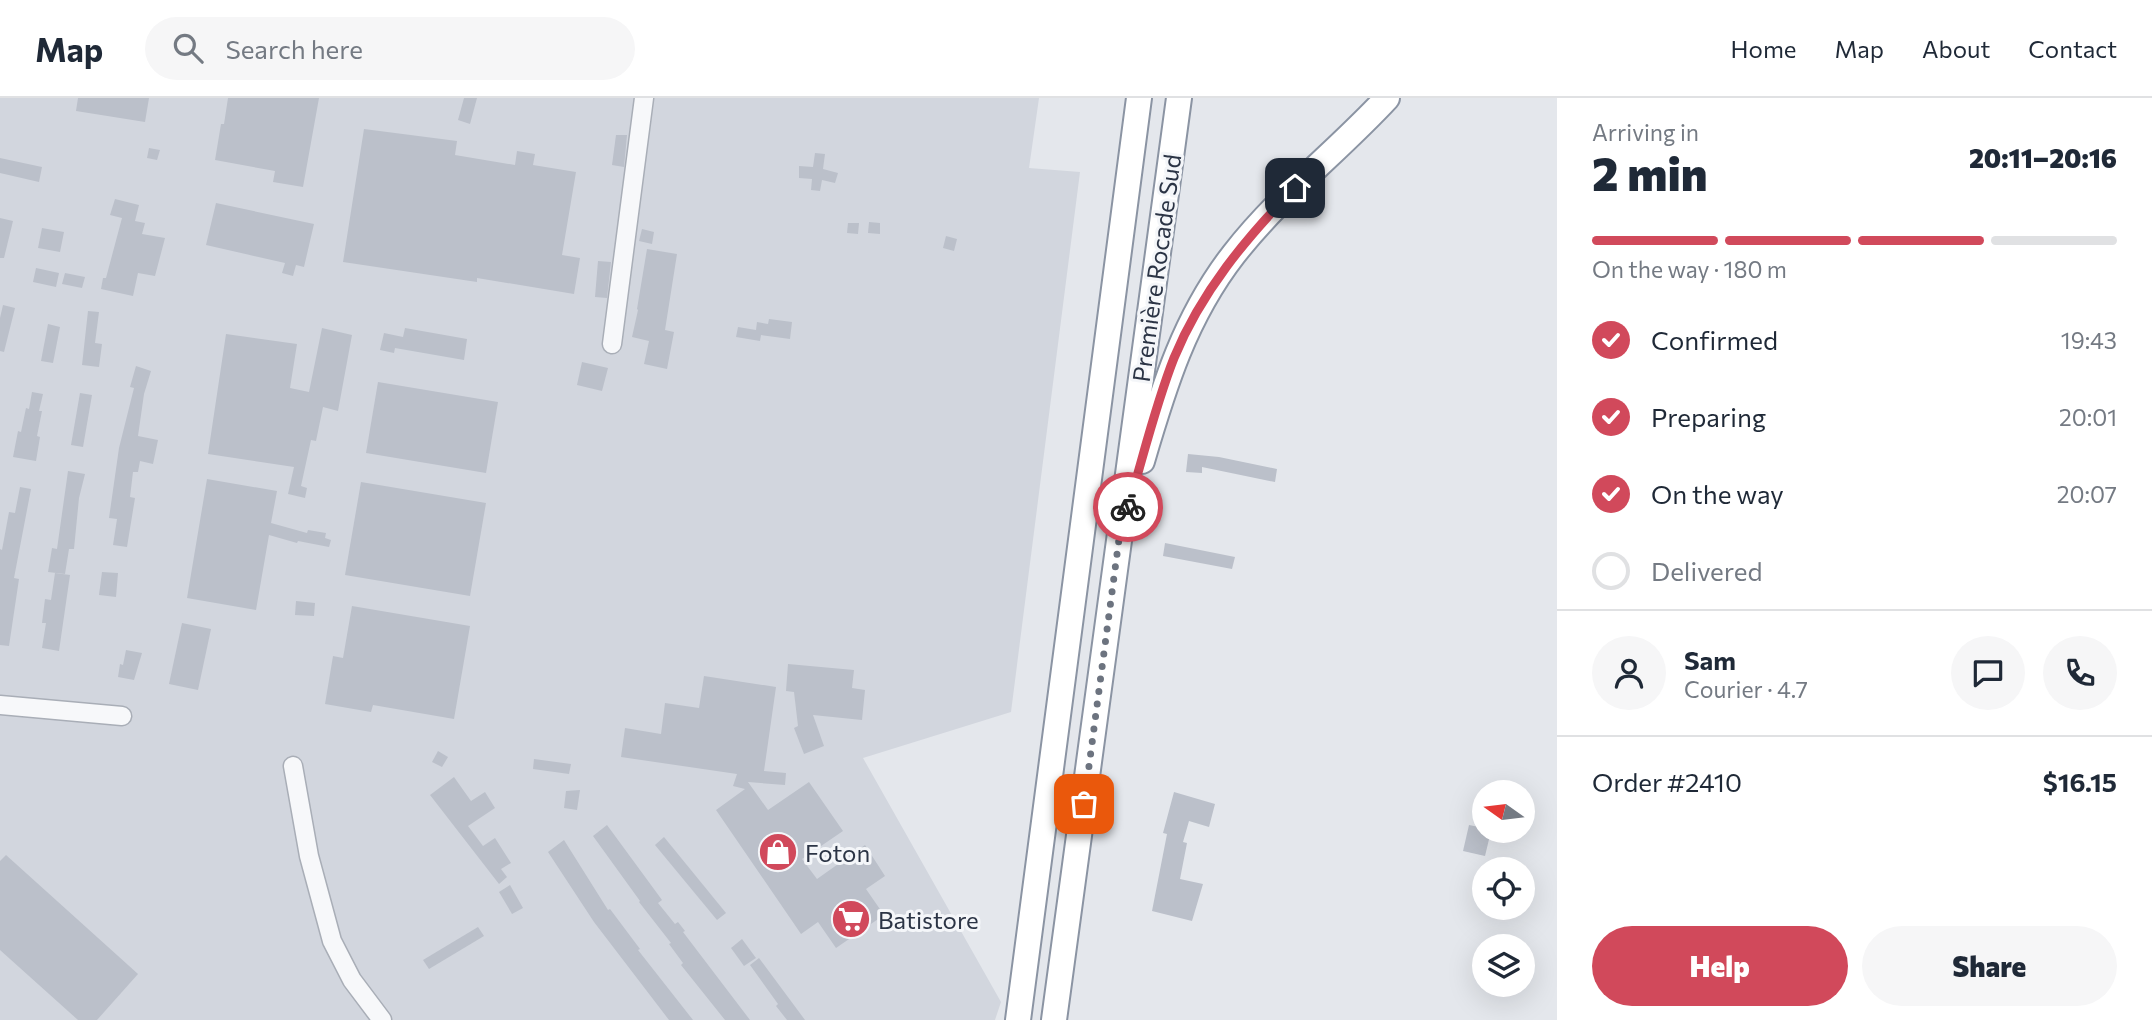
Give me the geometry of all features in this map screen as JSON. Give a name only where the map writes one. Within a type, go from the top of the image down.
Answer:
[{"type":"highway","points":[[1130,98],[1134,138]]},
{"type":"highway","name":"Première Rocade Sud","points":[[1018,1020],[1139,98]]},
{"type":"highway","name":"Première Rocade Sud","points":[[1054,1020],[1179,98]]},
{"type":"highway","points":[[1119,539],[1162,391],[1192,320],[1213,285],[1266,217],[1387,98]]},
{"type":"lane","points":[[612,344],[644,98]]},
{"type":"lane","points":[[0,705],[122,716]]},
{"type":"lane","points":[[293,766],[309,856],[332,941],[352,979],[382,1020]]},
{"type":"shaded area","points":[[0,98],[1039,98],[1029,168],[1080,172],[1011,712],[863,758],[1001,1002],[995,1020],[0,1020]]},
{"type":"building","points":[[78,98],[149,98],[145,122],[76,111]]},
{"type":"building","points":[[228,98],[319,98],[303,187],[273,182],[275,171],[215,160]]},
{"type":"building","points":[[464,98],[477,98],[470,124],[458,120]]},
{"type":"building","points":[[364,129],[457,141],[455,155],[515,165],[517,151],[535,154],[533,165],[576,172],[562,255],[580,258],[574,294],[477,278],[477,282],[343,262]]},
{"type":"building","points":[[616,135],[627,135],[624,167],[612,165]]},
{"type":"building","points":[[149,148],[160,150],[157,160],[147,158]]},
{"type":"building","points":[[815,153],[825,154],[823,169],[838,173],[835,183],[822,180],[820,191],[811,190],[812,179],[799,178],[799,166],[813,167]]},
{"type":"building","points":[[0,158],[42,167],[39,182],[0,173]]},
{"type":"building","points":[[115,199],[139,205],[135,221],[145,223],[142,234],[165,238],[155,276],[138,273],[133,296],[101,289],[122,218],[110,215]]},
{"type":"building","points":[[216,203],[314,224],[304,267],[296,265],[293,276],[282,273],[285,263],[206,245]]},
{"type":"building","points":[[0,218],[13,221],[4,258],[0,258]]},
{"type":"building","points":[[869,222],[880,223],[880,234],[868,233]]},
{"type":"building","points":[[848,223],[859,223],[858,234],[847,233]]},
{"type":"building","points":[[42,228],[64,232],[60,252],[38,248]]},
{"type":"building","points":[[642,229],[654,232],[652,244],[639,241]]},
{"type":"building","points":[[946,236],[957,239],[954,251],[943,248]]},
{"type":"building","points":[[647,249],[677,254],[665,330],[674,332],[667,369],[644,364],[649,341],[632,337]]},
{"type":"building","points":[[598,261],[611,262],[607,298],[595,297]]},
{"type":"building","points":[[36,268],[59,273],[56,287],[33,282]]},
{"type":"building","points":[[65,273],[85,277],[82,288],[62,284]]},
{"type":"building","points":[[3,305],[15,308],[4,352],[0,351],[0,318]]},
{"type":"building","points":[[88,311],[99,312],[95,343],[102,344],[99,367],[82,365]]},
{"type":"building","points":[[769,319],[792,322],[790,339],[761,335],[760,341],[736,337],[738,327],[756,330],[757,322],[768,324]]},
{"type":"building","points":[[48,324],[60,327],[53,363],[41,361]]},
{"type":"building","points":[[322,328],[352,335],[338,411],[323,407],[316,441],[311,440],[301,486],[307,488],[305,498],[288,494],[294,467],[208,454],[226,334],[297,344],[290,388],[309,392]]},
{"type":"building","points":[[405,328],[467,339],[464,360],[395,348],[394,353],[380,350],[384,333],[403,337]]},
{"type":"building","points":[[582,362],[608,368],[602,391],[577,385]]},
{"type":"building","points":[[136,366],[151,371],[144,394],[138,436],[158,440],[153,464],[140,461],[138,472],[133,472],[130,497],[135,498],[127,547],[113,545],[117,519],[109,518],[119,448],[134,388],[130,387]]},
{"type":"building","points":[[378,382],[498,402],[486,473],[366,453]]},
{"type":"building","points":[[32,392],[43,394],[39,411],[42,411],[36,461],[13,457],[18,431],[21,432]]},
{"type":"building","points":[[80,393],[92,395],[83,447],[71,445]]},
{"type":"building","points":[[1188,454],[1219,457],[1277,469],[1275,482],[1202,467],[1202,473],[1186,472]]},
{"type":"building","points":[[68,471],[85,474],[79,498],[74,549],[69,549],[65,574],[48,572],[52,548],[57,549]]},
{"type":"building","points":[[207,479],[277,491],[271,523],[307,533],[308,530],[326,533],[325,538],[331,540],[329,547],[298,541],[297,543],[269,535],[256,610],[187,598]]},
{"type":"building","points":[[361,482],[486,503],[470,596],[345,575]]},
{"type":"building","points":[[20,487],[31,489],[14,578],[19,579],[9,646],[0,645],[0,549],[2,550],[9,512],[15,513]]},
{"type":"building","points":[[1165,543],[1235,557],[1232,569],[1163,556]]},
{"type":"building","points":[[102,572],[118,573],[116,597],[99,595]]},
{"type":"building","points":[[55,573],[70,575],[59,651],[42,648],[46,623],[42,623],[45,599],[51,600]]},
{"type":"building","points":[[296,601],[315,603],[314,616],[295,615]]},
{"type":"building","points":[[352,606],[470,626],[454,719],[373,705],[371,712],[325,704],[333,656],[343,658]]},
{"type":"building","points":[[182,623],[211,629],[198,690],[169,684]]},
{"type":"building","points":[[126,650],[142,653],[134,680],[118,677]]},
{"type":"building","points":[[788,664],[854,670],[852,688],[865,690],[862,720],[813,715],[824,746],[804,754],[794,728],[798,726],[794,692],[786,691]]},
{"type":"building","points":[[704,676],[776,687],[764,771],[786,773],[785,785],[748,782],[768,810],[809,782],[843,831],[802,859],[817,879],[865,845],[885,876],[866,889],[884,915],[836,948],[818,922],[801,934],[716,810],[745,789],[733,786],[737,774],[621,757],[625,728],[661,734],[665,703],[699,708]]},
{"type":"building","points":[[438,751],[448,757],[442,767],[432,762]]},
{"type":"building","points":[[534,759],[571,764],[569,774],[533,769]]},
{"type":"building","points":[[454,777],[471,801],[485,792],[495,808],[468,826],[483,846],[495,838],[511,863],[501,869],[507,877],[499,884],[430,795]]},
{"type":"building","points":[[580,790],[577,810],[564,808],[566,791]]},
{"type":"building","points":[[1174,792],[1215,804],[1209,827],[1189,821],[1183,842],[1187,843],[1180,879],[1203,884],[1192,921],[1152,911],[1167,834],[1163,833]]},
{"type":"building","points":[[607,825],[662,900],[658,903],[675,924],[678,922],[750,1020],[725,1020],[681,965],[683,963],[669,944],[671,943],[593,836]]},
{"type":"building","points":[[1469,825],[1472,826],[1472,844],[1488,844],[1485,856],[1463,851]]},
{"type":"building","points":[[664,837],[726,913],[717,920],[655,845]]},
{"type":"building","points":[[564,840],[608,910],[610,909],[640,949],[638,950],[693,1020],[669,1020],[594,922],[548,852]]},
{"type":"building","points":[[6,855],[138,974],[97,1020],[78,1020],[0,950],[0,861]]},
{"type":"building","points":[[510,885],[523,908],[512,914],[499,892]]},
{"type":"building","points":[[478,927],[484,936],[429,969],[423,960]]},
{"type":"building","points":[[742,939],[756,958],[744,966],[731,948]]},
{"type":"building","points":[[759,958],[805,1020],[787,1020],[776,1006],[778,1004],[750,965]]},
{"type":"way so far","points":[[1084,804],[1119,539],[1128,507]]},
{"type":"place","name":"Foton","points":[[778,852]]},
{"type":"place","name":"Batistore","points":[[851,919]]},
{"type":"route","points":[[1128,507],[1162,391],[1192,320],[1235,254],[1295,188]]}]
